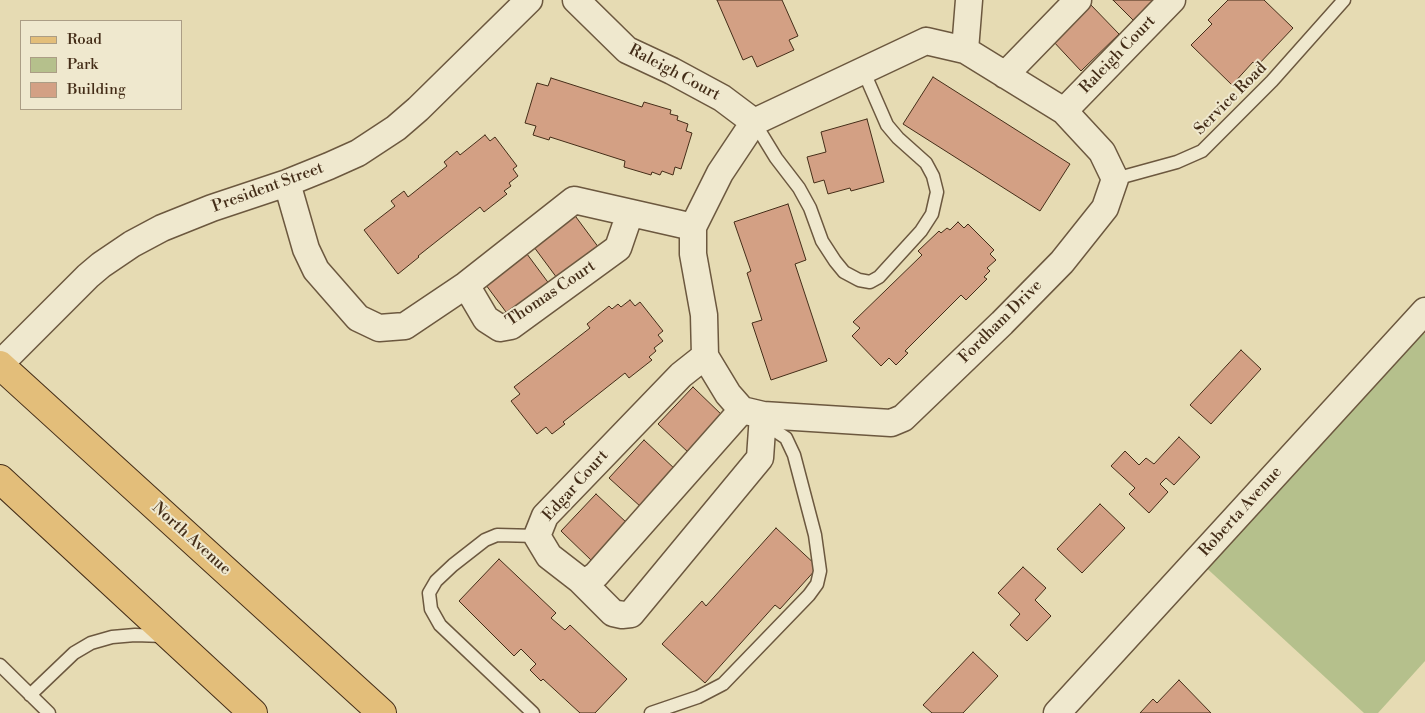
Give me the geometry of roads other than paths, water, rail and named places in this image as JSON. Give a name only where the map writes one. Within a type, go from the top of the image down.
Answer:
[{"type":"main road","name":"North Avenue","points":[[0,364],[382,713]]},
{"type":"main road","points":[[0,479],[253,713]]},
{"type":"street","name":"President Street","points":[[0,364],[88,276],[132,244],[162,228],[212,208],[287,184],[358,153],[396,128],[418,109],[529,0]]},
{"type":"street","name":"Raleigh Court","points":[[576,0],[627,50],[672,71],[722,98],[754,122]]},
{"type":"street","points":[[965,50],[969,0]]},
{"type":"street","points":[[1006,75],[1078,0]]},
{"type":"street","name":"Raleigh Court","points":[[1064,111],[1172,0]]},
{"type":"street","points":[[580,580],[589,580],[596,575],[756,418],[728,394],[706,356],[704,316],[693,254],[693,227],[720,173],[754,122],[926,41],[965,50],[1064,111],[1102,152],[1115,180]]},
{"type":"street","name":"Fordham Drive","points":[[756,418],[891,423],[903,418],[1002,323],[1062,262],[1105,208],[1115,180]]},
{"type":"street","points":[[287,184],[306,249],[316,270],[358,318],[379,328],[405,326],[466,285],[574,200],[693,227]]},
{"type":"street","name":"Thomas Court","points":[[466,285],[486,319],[500,328],[511,326],[618,248],[630,213]]},
{"type":"street","name":"Roberta Avenue","points":[[1057,713],[1422,319]]},
{"type":"street","name":"Edgar Court","points":[[706,356],[681,375],[545,516],[538,536],[549,556],[580,580],[613,613],[631,614],[760,458],[756,418]]},
{"type":"lane","name":"Service Road","points":[[1115,180],[1177,162],[1202,151],[1272,81],[1344,0]]},
{"type":"lane","points":[[754,122],[810,208],[822,241],[835,261],[844,272],[859,280],[870,282],[879,277],[921,231],[932,214],[937,192],[926,163],[898,138],[888,125],[863,70]]},
{"type":"lane","points":[[651,713],[698,697],[723,684],[809,596],[817,584],[820,571],[815,535],[794,455],[786,438],[756,418]]},
{"type":"lane","points":[[533,713],[440,625],[431,609],[429,593],[436,581],[485,540],[497,535],[538,536]]},
{"type":"lane","points":[[30,695],[74,653],[91,643],[112,637],[135,635],[170,636]]},
{"type":"lane","points":[[0,665],[49,713]]}]
